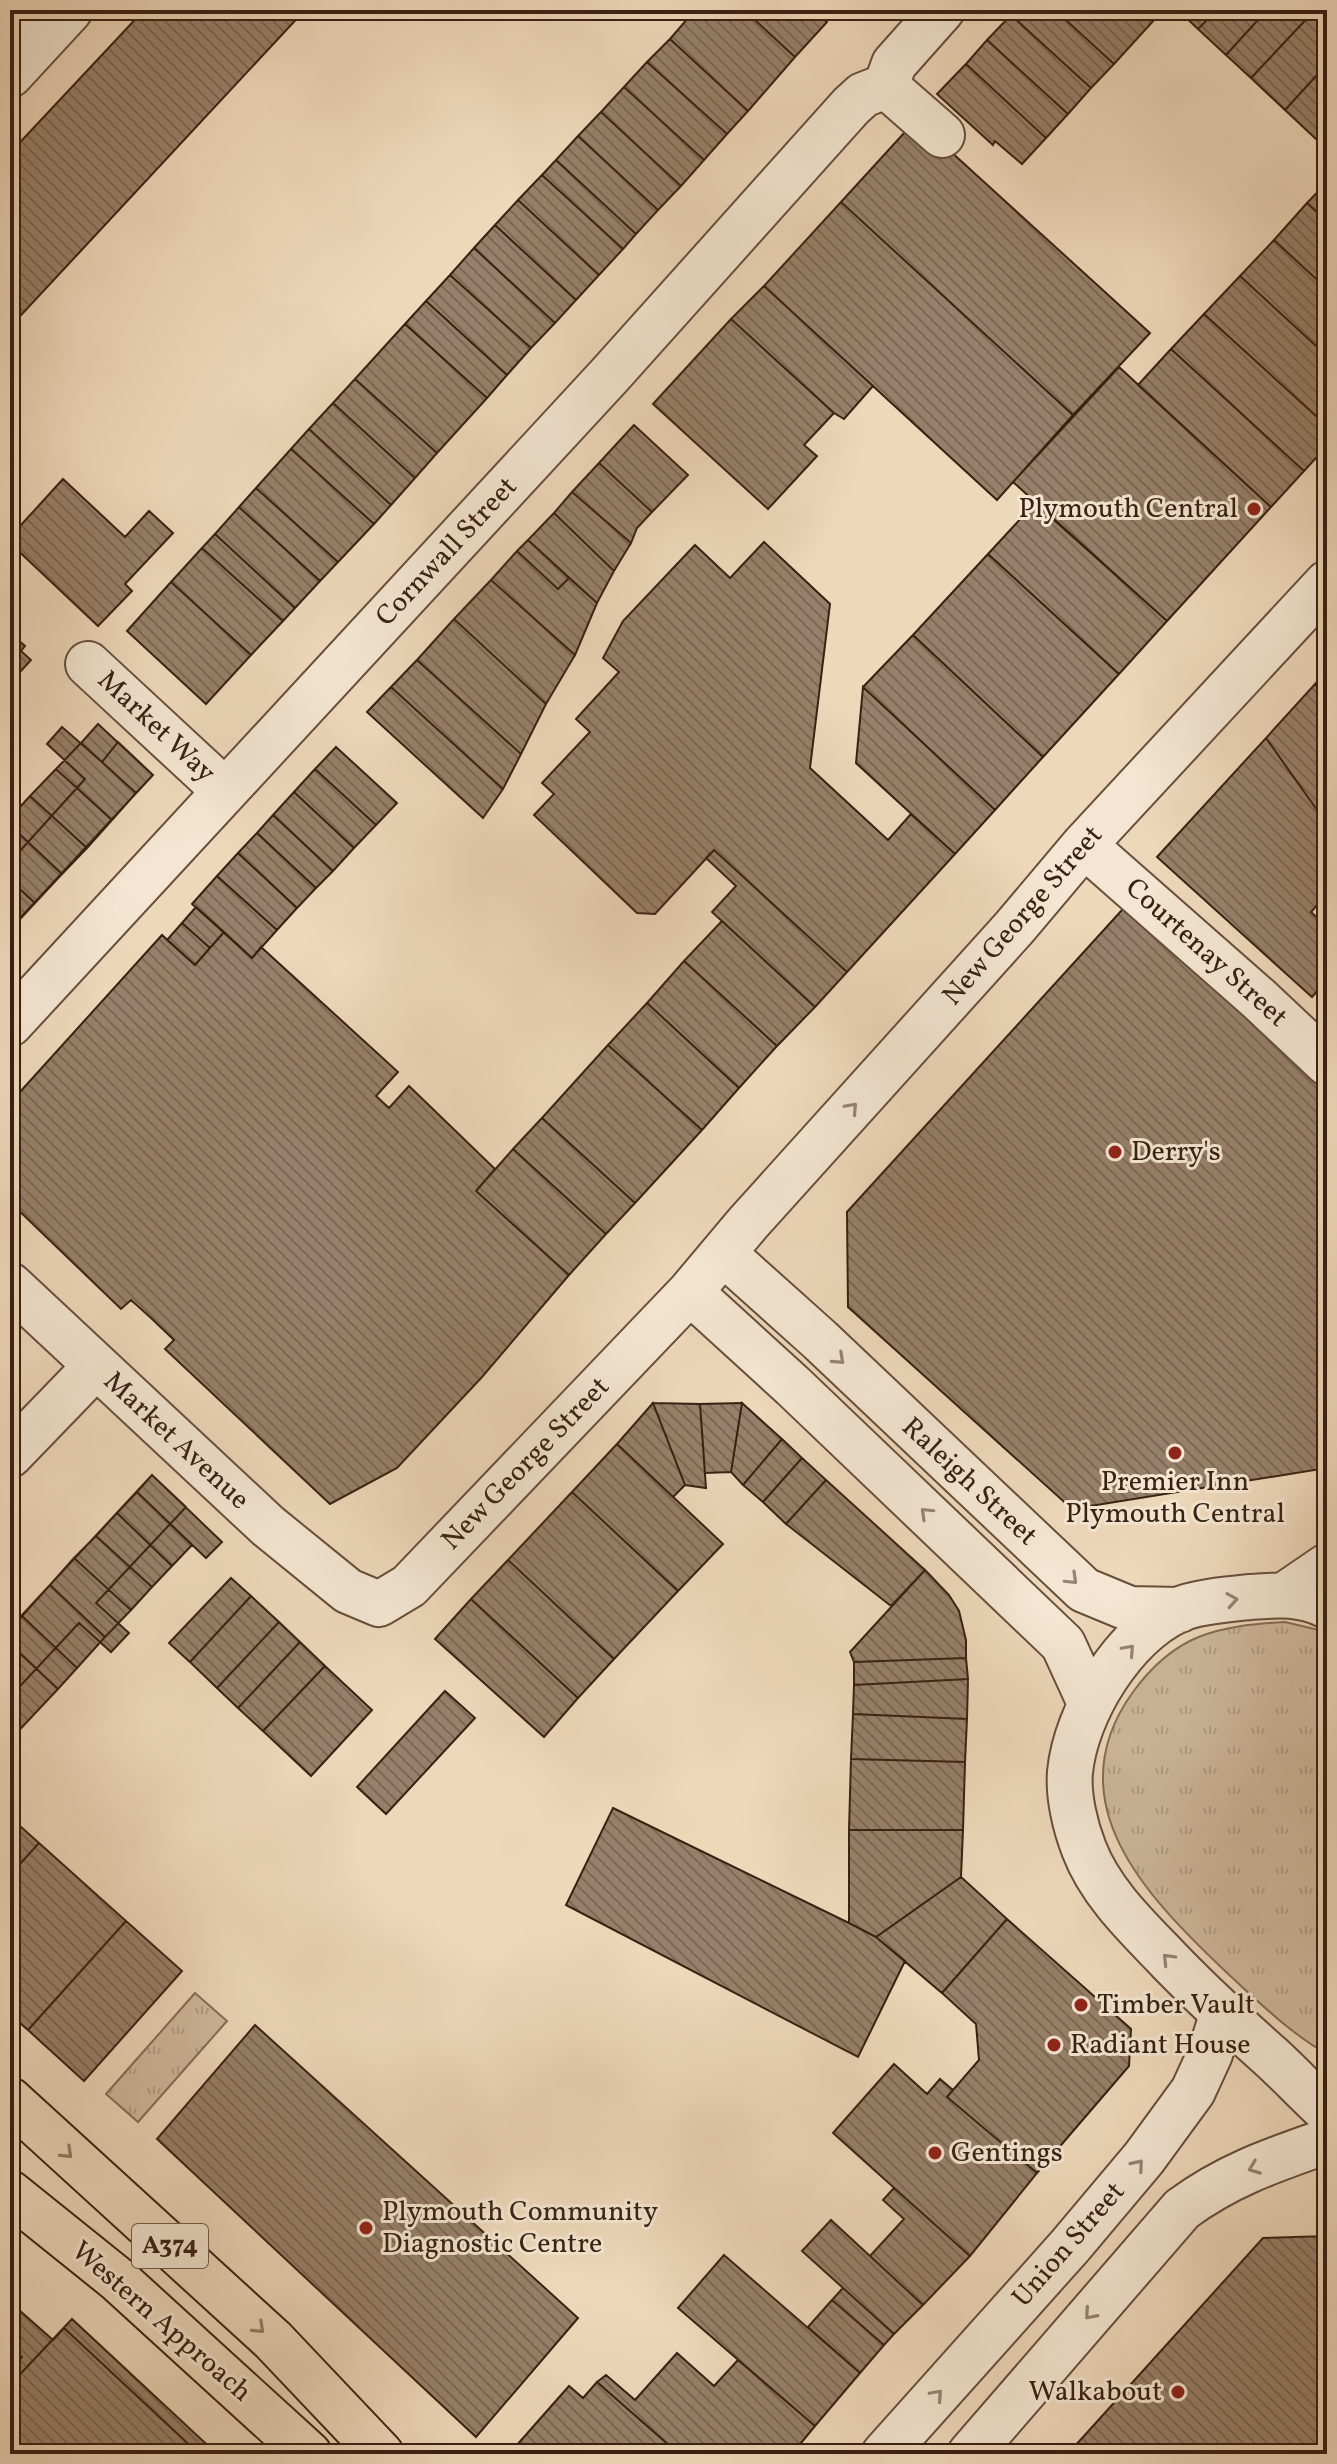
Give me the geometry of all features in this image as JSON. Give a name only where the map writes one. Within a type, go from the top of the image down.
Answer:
[{"type":"main road","name":"Western Approach","points":[[10,2100],[273,2340],[381,2454]]},
{"type":"main road","name":"Western Approach","points":[[10,2193],[117,2279],[309,2454]]},
{"type":"street","points":[[942,10],[894,64],[886,86],[942,135]]},
{"type":"street","points":[[10,23],[68,12]]},
{"type":"street","points":[[10,75],[68,12]]},
{"type":"street","name":"Cornwall Street","points":[[10,1024],[504,490],[851,106],[863,95],[886,86]]},
{"type":"street","name":"New George Street","points":[[348,1591],[379,1604],[409,1586],[690,1292],[1084,845],[1327,583]]},
{"type":"street","name":"Market Way","points":[[88,664],[224,790]]},
{"type":"street","name":"Courtenay Street","points":[[1084,845],[1327,1063]]},
{"type":"street","name":"Raleigh Street","points":[[723,1253],[820,1340],[1084,1590],[1130,1609],[1180,1610]]},
{"type":"street","name":"Market Avenue","points":[[10,1285],[268,1526],[348,1591]]},
{"type":"street","name":"Raleigh Street","points":[[690,1292],[1063,1644],[1090,1703]]},
{"type":"street","points":[[10,1455],[95,1367]]},
{"type":"street","points":[[1286,1594],[1327,1566]]},
{"type":"street","points":[[1327,1606],[1313,1599],[1286,1594],[1237,1598],[1180,1610],[1146,1632],[1120,1659],[1090,1703],[1076,1741],[1070,1773],[1073,1809],[1084,1850],[1106,1890],[1222,2015],[1327,2111]]},
{"type":"street","name":"Union Street","points":[[884,2454],[1070,2246],[1144,2158],[1193,2091],[1210,2054],[1222,2015]]},
{"type":"street","points":[[970,2454],[1182,2209],[1211,2188],[1244,2171],[1327,2141]]},
{"type":"green space","points":[[1285,1622],[1327,1632],[1327,2054],[1260,2004],[1166,1911],[1140,1878],[1120,1844],[1107,1808],[1103,1771],[1111,1732],[1133,1692],[1165,1657],[1182,1645],[1218,1631]]},
{"type":"green space","points":[[195,1993],[227,2021],[138,2122],[106,2094]]},
{"type":"building","points":[[144,10],[305,10],[10,327],[10,153]]},
{"type":"building","points":[[695,10],[744,10],[795,57],[748,111],[670,39]]},
{"type":"building","points":[[744,10],[814,10],[827,22],[795,57]]},
{"type":"building","points":[[1015,10],[1055,10],[1114,64],[1091,88],[1011,15]]},
{"type":"building","points":[[1055,10],[1146,10],[1155,19],[1114,64]]},
{"type":"building","points":[[1178,10],[1217,10],[1198,29]]},
{"type":"building","points":[[1217,10],[1267,10],[1226,55],[1198,29]]},
{"type":"building","points":[[1267,10],[1315,10],[1251,78],[1226,55]]},
{"type":"building","points":[[1315,10],[1327,10],[1327,64],[1285,110],[1251,78]]},
{"type":"building","points":[[1011,15],[1091,88],[1068,114],[987,40]]},
{"type":"building","points":[[670,39],[748,111],[727,134],[647,62]]},
{"type":"building","points":[[987,40],[1068,114],[1046,138],[966,64]]},
{"type":"building","points":[[647,62],[727,134],[704,160],[624,87]]},
{"type":"building","points":[[966,64],[1046,138],[1022,164],[995,141],[993,145],[937,94]]},
{"type":"building","points":[[1327,64],[1327,127],[1316,139],[1285,110]]},
{"type":"building","points":[[624,87],[704,160],[681,186],[601,112]]},
{"type":"building","points":[[601,112],[681,186],[658,210],[578,136]]},
{"type":"building","points":[[916,120],[1150,333],[1073,415],[841,202]]},
{"type":"building","points":[[578,136],[658,210],[636,234],[556,160]]},
{"type":"building","points":[[556,160],[636,234],[623,249],[542,175]]},
{"type":"building","points":[[542,175],[623,249],[599,275],[518,200]]},
{"type":"building","points":[[1327,182],[1327,221],[1307,203]]},
{"type":"building","points":[[518,200],[599,275],[576,300],[495,225]]},
{"type":"building","points":[[841,202],[1073,415],[997,500],[764,286]]},
{"type":"building","points":[[1307,203],[1327,221],[1327,289],[1274,240]]},
{"type":"building","points":[[495,225],[576,300],[555,323],[474,248]]},
{"type":"building","points":[[1274,240],[1327,289],[1327,356],[1240,276]]},
{"type":"building","points":[[474,248],[555,323],[531,348],[450,275]]},
{"type":"building","points":[[450,275],[531,348],[507,375],[426,301]]},
{"type":"building","points":[[1240,276],[1327,356],[1327,426],[1204,314]]},
{"type":"building","points":[[764,286],[873,386],[844,419],[731,319]]},
{"type":"building","points":[[426,301],[507,375],[487,398],[405,324]]},
{"type":"building","points":[[1204,314],[1327,426],[1327,446],[1304,471],[1171,349]]},
{"type":"building","points":[[731,319],[834,413],[804,445],[817,456],[768,509],[653,404]]},
{"type":"building","points":[[405,324],[487,398],[437,453],[355,379]]},
{"type":"building","points":[[1171,349],[1304,471],[1271,507],[1138,385]]},
{"type":"building","points":[[1119,367],[1271,507],[1167,621],[1013,482]]},
{"type":"building","points":[[355,379],[437,453],[415,478],[333,403]]},
{"type":"building","points":[[333,403],[415,478],[391,505],[309,429]]},
{"type":"building","points":[[634,425],[688,475],[652,512],[599,463]]},
{"type":"building","points":[[309,429],[391,505],[374,524],[291,449]]},
{"type":"building","points":[[291,449],[374,524],[338,562],[256,488]]},
{"type":"building","points":[[599,463],[652,512],[637,528],[631,543],[572,492]]},
{"type":"building","points":[[63,479],[125,537],[149,511],[173,533],[125,584],[132,591],[98,626],[10,543],[10,537]]},
{"type":"building","points":[[256,488],[338,562],[320,581],[239,507]]},
{"type":"building","points":[[572,492],[631,543],[614,571],[554,513]]},
{"type":"building","points":[[1035,503],[1167,621],[1119,674],[988,554]]},
{"type":"building","points":[[239,507],[320,581],[295,608],[215,534]]},
{"type":"building","points":[[554,513],[614,571],[597,603],[528,540]]},
{"type":"building","points":[[215,534],[295,608],[283,621],[202,548]]},
{"type":"building","points":[[528,540],[569,578],[558,589],[517,551]]},
{"type":"building","points":[[764,542],[830,604],[810,768],[888,840],[911,814],[955,854],[847,972],[714,850],[655,914],[637,913],[534,815],[554,794],[542,783],[590,732],[576,719],[619,672],[603,658],[623,621],[695,545],[730,578]]},
{"type":"building","points":[[202,548],[283,621],[251,655],[171,582]]},
{"type":"building","points":[[517,551],[558,589],[569,578],[597,603],[575,655],[491,580]]},
{"type":"building","points":[[988,554],[1119,674],[1043,757],[913,635]]},
{"type":"building","points":[[491,580],[575,655],[546,704],[454,619]]},
{"type":"building","points":[[171,582],[251,655],[206,704],[127,631]]},
{"type":"building","points":[[454,619],[546,704],[521,754],[417,660]]},
{"type":"building","points":[[10,633],[25,646],[21,651],[31,660],[10,683]]},
{"type":"building","points":[[913,635],[1043,757],[995,810],[863,687]]},
{"type":"building","points":[[417,660],[521,754],[503,789],[391,687]]},
{"type":"building","points":[[1327,671],[1327,700],[1315,684]]},
{"type":"building","points":[[1315,684],[1327,700],[1327,824],[1266,738]]},
{"type":"building","points":[[391,687],[503,789],[483,818],[367,712]]},
{"type":"building","points":[[863,687],[995,810],[955,854],[856,763]]},
{"type":"building","points":[[98,724],[153,775],[136,793],[81,743]]},
{"type":"building","points":[[62,727],[102,762],[118,742],[153,775],[10,929],[10,862],[85,779],[47,744]]},
{"type":"building","points":[[1266,738],[1327,824],[1327,894],[1311,912],[1327,927],[1327,980],[1312,997],[1157,857]]},
{"type":"building","points":[[81,743],[136,793],[112,820],[56,769]]},
{"type":"building","points":[[336,747],[397,803],[376,825],[315,769]]},
{"type":"building","points":[[56,769],[112,820],[87,848],[30,796]]},
{"type":"building","points":[[315,769],[376,825],[354,848],[294,792]]},
{"type":"building","points":[[294,792],[354,848],[333,871],[273,815]]},
{"type":"building","points":[[30,796],[87,848],[62,874],[10,825],[10,818]]},
{"type":"building","points":[[273,815],[333,871],[316,888],[257,833]]},
{"type":"building","points":[[10,825],[62,874],[35,903],[10,880]]},
{"type":"building","points":[[257,833],[316,888],[297,908],[238,853]]},
{"type":"building","points":[[714,850],[847,972],[815,1007],[712,912],[736,886],[706,858]]},
{"type":"building","points":[[238,853],[297,908],[277,930],[217,876]]},
{"type":"building","points":[[217,876],[277,930],[252,958],[192,904]]},
{"type":"building","points":[[10,880],[35,903],[10,930]]},
{"type":"building","name":"Derry's","points":[[1132,899],[1327,1092],[1327,1468],[1072,1509],[848,1307],[847,1212]]},
{"type":"building","points":[[196,907],[224,932],[210,948],[182,923]]},
{"type":"building","points":[[722,921],[815,1007],[777,1046],[684,961]]},
{"type":"building","points":[[182,923],[210,948],[195,965],[167,940]]},
{"type":"building","points":[[224,932],[252,958],[261,947],[398,1072],[376,1096],[389,1108],[409,1086],[495,1169],[476,1191],[569,1275],[482,1377],[397,1468],[330,1504],[165,1349],[174,1340],[151,1318],[131,1300],[121,1309],[10,1202],[10,1103],[162,935],[195,965]]},
{"type":"building","points":[[684,961],[777,1046],[739,1088],[647,1003]]},
{"type":"building","points":[[647,1003],[739,1088],[702,1130],[608,1045]]},
{"type":"building","points":[[608,1045],[702,1130],[635,1203],[542,1118]]},
{"type":"building","points":[[542,1118],[635,1203],[606,1234],[513,1149]]},
{"type":"building","points":[[513,1149],[606,1234],[569,1275],[476,1191]]},
{"type":"building","points":[[653,1403],[685,1485],[673,1497],[617,1444]]},
{"type":"building","points":[[653,1403],[700,1404],[706,1488],[685,1485]]},
{"type":"building","points":[[742,1403],[731,1472],[705,1473],[700,1404]]},
{"type":"building","points":[[742,1403],[782,1439],[743,1485],[731,1472]]},
{"type":"building","points":[[782,1439],[802,1458],[763,1502],[743,1485]]},
{"type":"building","points":[[617,1444],[723,1544],[678,1591],[572,1492]]},
{"type":"building","points":[[802,1458],[826,1480],[786,1524],[763,1502]]},
{"type":"building","points":[[152,1475],[222,1542],[206,1558],[137,1492]]},
{"type":"building","points":[[152,1475],[186,1507],[96,1603],[129,1633],[111,1652],[79,1623],[10,1697],[10,1628]]},
{"type":"building","points":[[826,1480],[925,1570],[891,1606],[786,1524]]},
{"type":"building","points":[[137,1492],[192,1545],[172,1566],[117,1513]]},
{"type":"building","points":[[572,1492],[678,1591],[614,1659],[508,1560]]},
{"type":"building","points":[[117,1513],[172,1566],[152,1587],[96,1536]]},
{"type":"building","points":[[96,1536],[152,1587],[131,1610],[74,1558]]},
{"type":"building","points":[[74,1558],[131,1610],[105,1637],[50,1585]]},
{"type":"building","points":[[508,1560],[614,1659],[578,1698],[471,1599]]},
{"type":"building","points":[[925,1570],[949,1595],[959,1611],[966,1640],[966,1658],[854,1662],[850,1652]]},
{"type":"building","points":[[231,1578],[251,1596],[190,1662],[169,1643]]},
{"type":"building","points":[[50,1585],[105,1637],[77,1668],[22,1616]]},
{"type":"building","points":[[251,1596],[279,1622],[217,1688],[190,1662]]},
{"type":"building","points":[[471,1599],[578,1698],[544,1737],[435,1639]]},
{"type":"building","points":[[22,1616],[77,1668],[58,1689],[10,1644],[10,1628]]},
{"type":"building","points":[[279,1622],[300,1642],[238,1708],[217,1688]]},
{"type":"building","points":[[300,1642],[325,1666],[263,1731],[238,1708]]},
{"type":"building","points":[[10,1644],[58,1689],[10,1740]]},
{"type":"building","points":[[966,1658],[968,1679],[854,1685],[854,1662]]},
{"type":"building","points":[[325,1666],[372,1710],[311,1776],[263,1731]]},
{"type":"building","points":[[968,1679],[967,1719],[853,1714],[854,1685]]},
{"type":"building","points":[[445,1691],[475,1718],[386,1814],[357,1787]]},
{"type":"building","points":[[853,1714],[967,1719],[965,1762],[851,1759]]},
{"type":"building","points":[[851,1759],[965,1762],[963,1830],[849,1830]]},
{"type":"building","points":[[613,1808],[876,1937],[905,1961],[858,2057],[566,1905]]},
{"type":"building","points":[[10,1817],[39,1843],[10,1875]]},
{"type":"building","points":[[849,1830],[963,1830],[961,1877],[876,1937],[849,1923]]},
{"type":"building","points":[[39,1843],[126,1921],[28,2030],[10,2014],[10,1875]]},
{"type":"building","points":[[961,1877],[1007,1919],[942,1993],[876,1937]]},
{"type":"building","name":"Radiant House","points":[[1007,1919],[1131,2029],[1129,2066],[1037,2173],[947,2097],[979,2060],[976,2024],[942,1993]]},
{"type":"building","points":[[126,1921],[182,1971],[84,2081],[28,2030]]},
{"type":"building","name":"Plymouth Community Diagnostic Centre","points":[[255,2025],[578,2318],[476,2437],[157,2139]]},
{"type":"building","name":"Gentings","points":[[894,2064],[927,2094],[940,2079],[953,2090],[947,2097],[1037,2173],[970,2256],[833,2133]]},
{"type":"building","points":[[894,2188],[970,2256],[923,2305],[870,2256],[904,2219],[883,2200]]},
{"type":"building","points":[[831,2220],[923,2305],[894,2334],[802,2251]]},
{"type":"building","points":[[1327,2236],[1327,2454],[1081,2454],[1074,2447],[1263,2238]]},
{"type":"building","points":[[724,2255],[860,2373],[815,2426],[678,2308]]},
{"type":"building","points":[[843,2288],[894,2334],[884,2345],[832,2300]]},
{"type":"building","points":[[832,2300],[884,2345],[860,2373],[808,2327]]},
{"type":"building","points":[[10,2302],[53,2340],[64,2328],[199,2454],[10,2454],[10,2370],[22,2357],[10,2346]]},
{"type":"building","points":[[72,2319],[217,2454],[10,2454],[10,2385]]},
{"type":"building","points":[[677,2353],[714,2386],[738,2360],[815,2426],[792,2454],[679,2454],[597,2382],[606,2375],[635,2400]]},
{"type":"building","points":[[597,2382],[679,2454],[509,2454],[569,2386],[583,2398]]},
{"type":"place","name":"Plymouth Central","points":[[1254,509]]},
{"type":"place","name":"Derry's","points":[[1115,1152]]},
{"type":"place","name":"Premier Inn Plymouth Central","points":[[1175,1453]]},
{"type":"place","name":"Timber Vault","points":[[1081,2005]]},
{"type":"place","name":"Radiant House","points":[[1054,2045]]},
{"type":"place","name":"Gentings","points":[[935,2153]]},
{"type":"place","name":"Plymouth Community Diagnostic Centre","points":[[366,2228]]},
{"type":"place","name":"Walkabout","points":[[1178,2392]]}]
